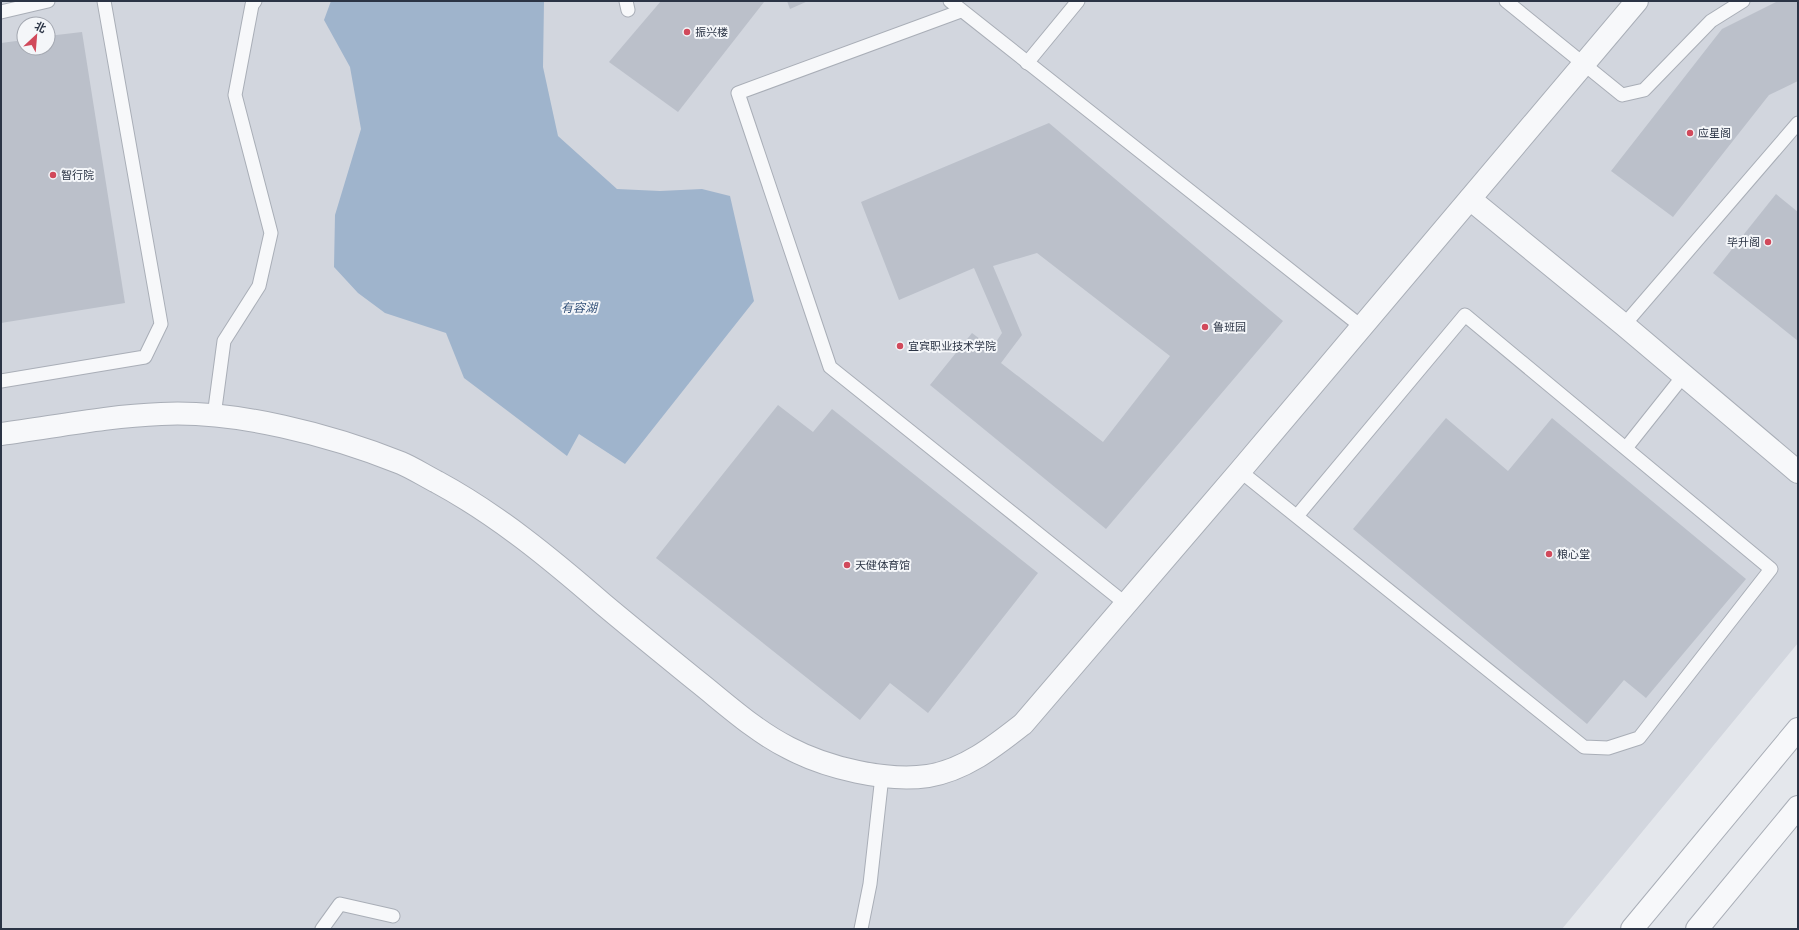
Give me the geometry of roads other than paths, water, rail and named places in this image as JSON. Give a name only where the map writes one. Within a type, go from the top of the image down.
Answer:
[{"type":"street","points":[[1,434],[162,414],[214,416],[274,424],[338,442],[403,464],[466,498],[536,546],[626,624],[755,728],[790,749],[832,764],[882,776],[929,776],[965,764],[996,746],[1023,724],[1362,327],[1637,1]]},
{"type":"street","points":[[1470,198],[1624,325],[1798,472]]},
{"type":"street","points":[[1632,929],[1798,729]]},
{"type":"street","points":[[1697,929],[1798,807]]},
{"type":"lane","points":[[1,12],[48,1]]},
{"type":"lane","points":[[1,381],[145,357],[161,324],[104,1]]},
{"type":"lane","points":[[214,416],[224,341],[259,286],[271,233],[235,95],[252,6],[255,1]]},
{"type":"lane","points":[[950,1],[1362,327]]},
{"type":"lane","points":[[1027,63],[1078,1]]},
{"type":"lane","points":[[1506,1],[1583,65],[1622,95],[1644,90],[1711,22],[1743,1]]},
{"type":"lane","points":[[961,11],[738,93],[830,367],[1126,604]]},
{"type":"lane","points":[[1624,325],[1798,123]]},
{"type":"lane","points":[[1240,470],[1297,516],[1584,747],[1608,748],[1639,738],[1771,569],[1465,315],[1297,516]]},
{"type":"lane","points":[[1626,448],[1684,376]]},
{"type":"lane","points":[[861,929],[870,884],[882,776]]},
{"type":"lane","points":[[322,929],[340,904],[393,916]]},
{"type":"water","name":"有容湖","points":[[331,1],[544,1],[543,67],[558,136],[617,189],[660,191],[702,189],[730,196],[754,301],[625,464],[579,434],[567,456],[464,378],[446,333],[385,313],[358,293],[334,267],[335,215],[361,129],[350,67],[324,20]]},
{"type":"place","name":"振兴楼","points":[[687,32]]},
{"type":"place","name":"应星阁","points":[[1690,133]]},
{"type":"place","name":"智行院","points":[[53,175]]},
{"type":"place","name":"毕升阁","points":[[1768,242]]},
{"type":"place","name":"鲁班园","points":[[1205,327]]},
{"type":"place","name":"宜宾职业技术学院","points":[[900,346]]},
{"type":"place","name":"粮心堂","points":[[1549,554]]},
{"type":"place","name":"天健体育馆","points":[[847,565]]}]
